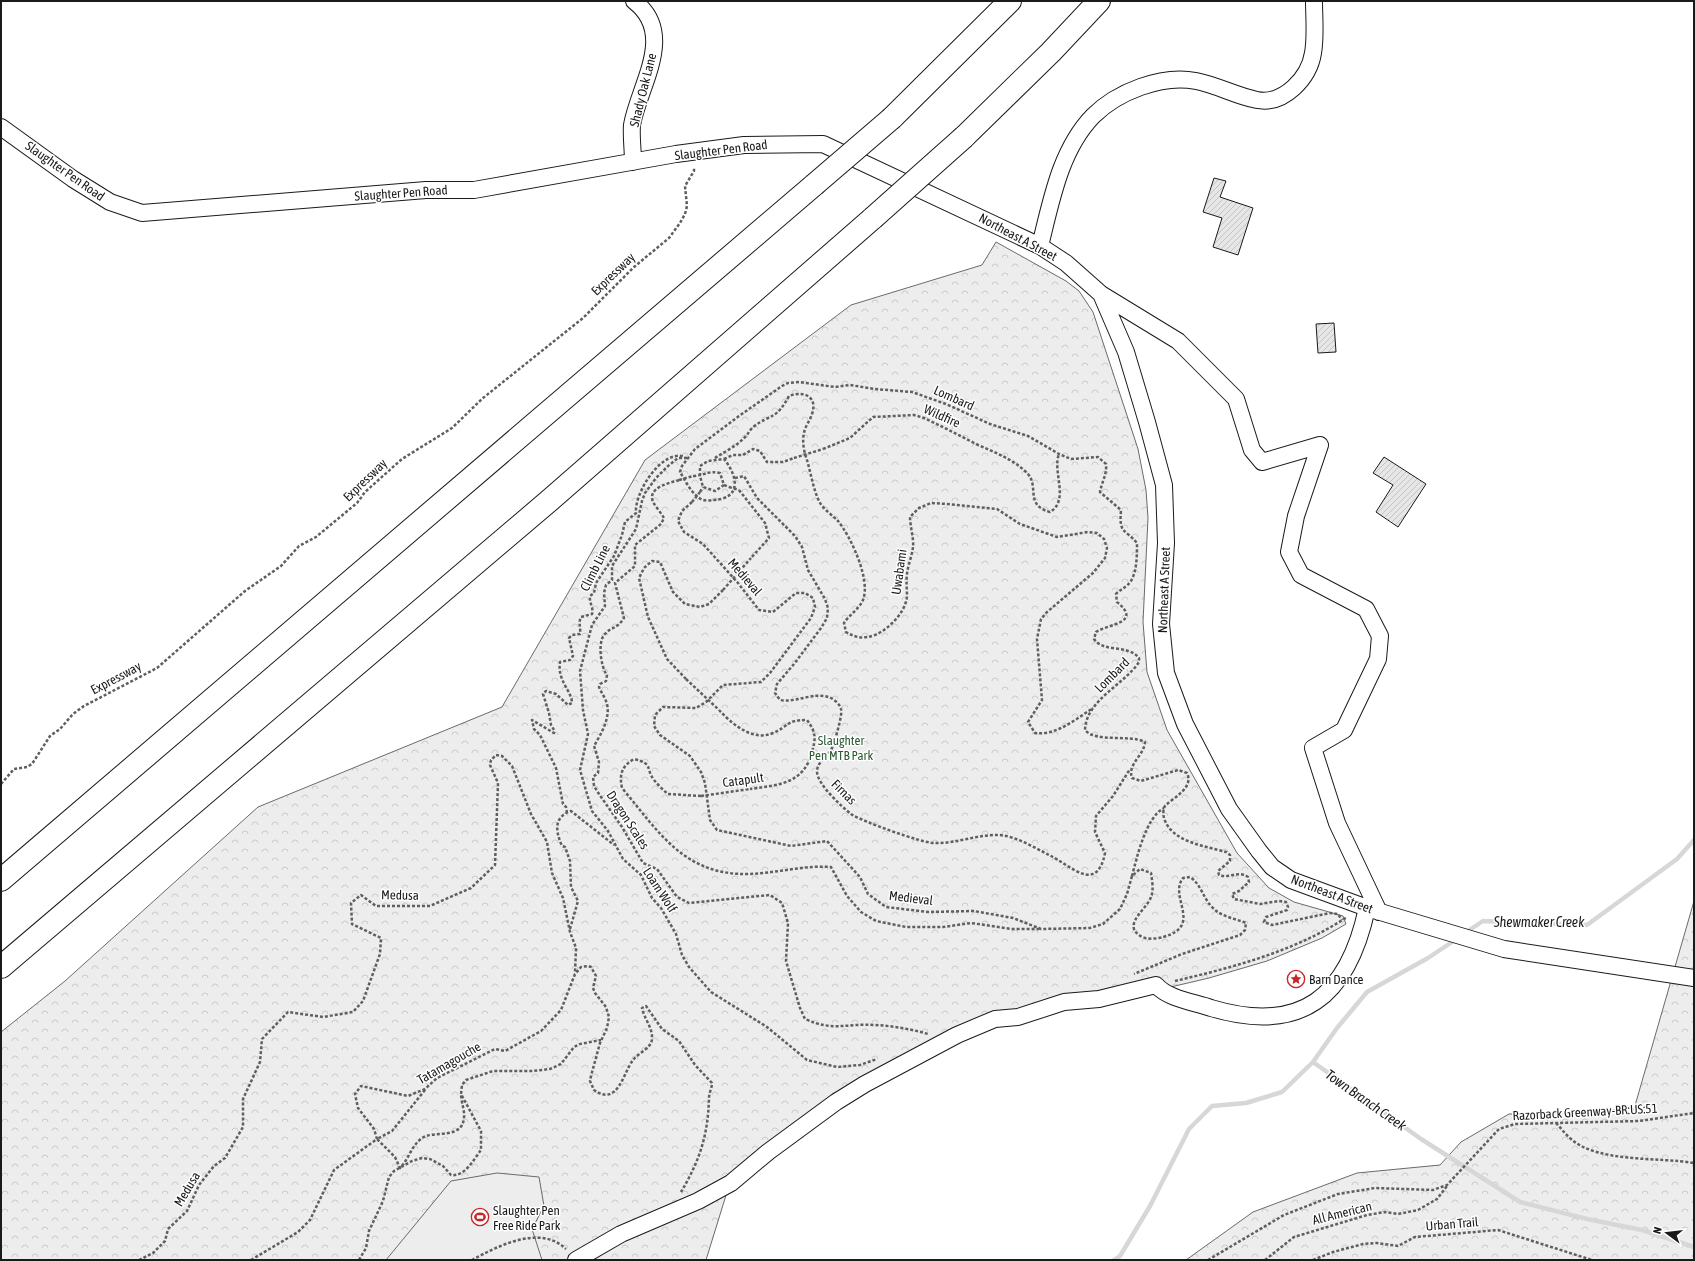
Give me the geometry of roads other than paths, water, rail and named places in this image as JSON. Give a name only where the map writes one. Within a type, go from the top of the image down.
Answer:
[{"type":"highway","points":[[1,880],[892,118],[1010,1]]},
{"type":"highway","points":[[1,966],[550,500],[873,218],[964,137],[1051,52],[1099,1]]},
{"type":"street","name":"Shady Oak Lane","points":[[633,162],[632,125],[650,72],[655,41],[651,22],[640,6],[634,1]]},
{"type":"street","points":[[1040,246],[1053,196],[1070,149],[1094,116],[1124,94],[1160,80],[1195,81],[1256,100],[1269,101],[1285,95],[1303,77],[1313,53],[1314,1]]},
{"type":"street","name":"Slaughter Pen Road","points":[[1,127],[73,179],[110,202],[142,212],[426,190],[474,190],[692,152],[744,145],[823,144]]},
{"type":"street","name":"Northeast A Street","points":[[823,144],[1040,246],[1066,263],[1100,294],[1126,352],[1148,422],[1164,485],[1166,543],[1161,624],[1166,673],[1185,724],[1229,809],[1272,867],[1291,880],[1369,909],[1504,949],[1684,975],[1694,978]]},
{"type":"street","points":[[572,1255],[698,1201],[731,1183],[768,1152],[836,1102],[865,1084],[945,1041],[995,1020],[1018,1017],[1064,1002],[1099,999],[1156,985],[1169,995],[1239,1015],[1268,1017],[1298,1011],[1326,994],[1340,977],[1358,940],[1369,909],[1337,823],[1313,748],[1344,730],[1378,659],[1380,636],[1366,609],[1301,575],[1289,552],[1296,516],[1320,444],[1262,462],[1252,450],[1236,399],[1178,341],[1100,294]]},
{"type":"waterway","name":"Shewmaker Creek","points":[[1465,933],[1483,921],[1587,925],[1677,859],[1694,840]]},
{"type":"waterway","name":"Shewmaker Creek","points":[[1313,1062],[1337,1028],[1367,992],[1428,958],[1458,938]]},
{"type":"waterway","name":"Town Branch Creek","points":[[1114,1260],[1120,1256],[1150,1206],[1189,1129],[1212,1106],[1246,1103],[1282,1092],[1313,1062],[1421,1139],[1520,1202],[1587,1219],[1642,1230],[1694,1247]]},
{"type":"place","name":"Barn Dance","points":[[1296,979]]},
{"type":"place","name":"Slaughter Pen Free Ride Park","points":[[480,1217]]},
{"type":"park label","name":"Slaughter Pen MTB Park","points":[[841,748]]}]
